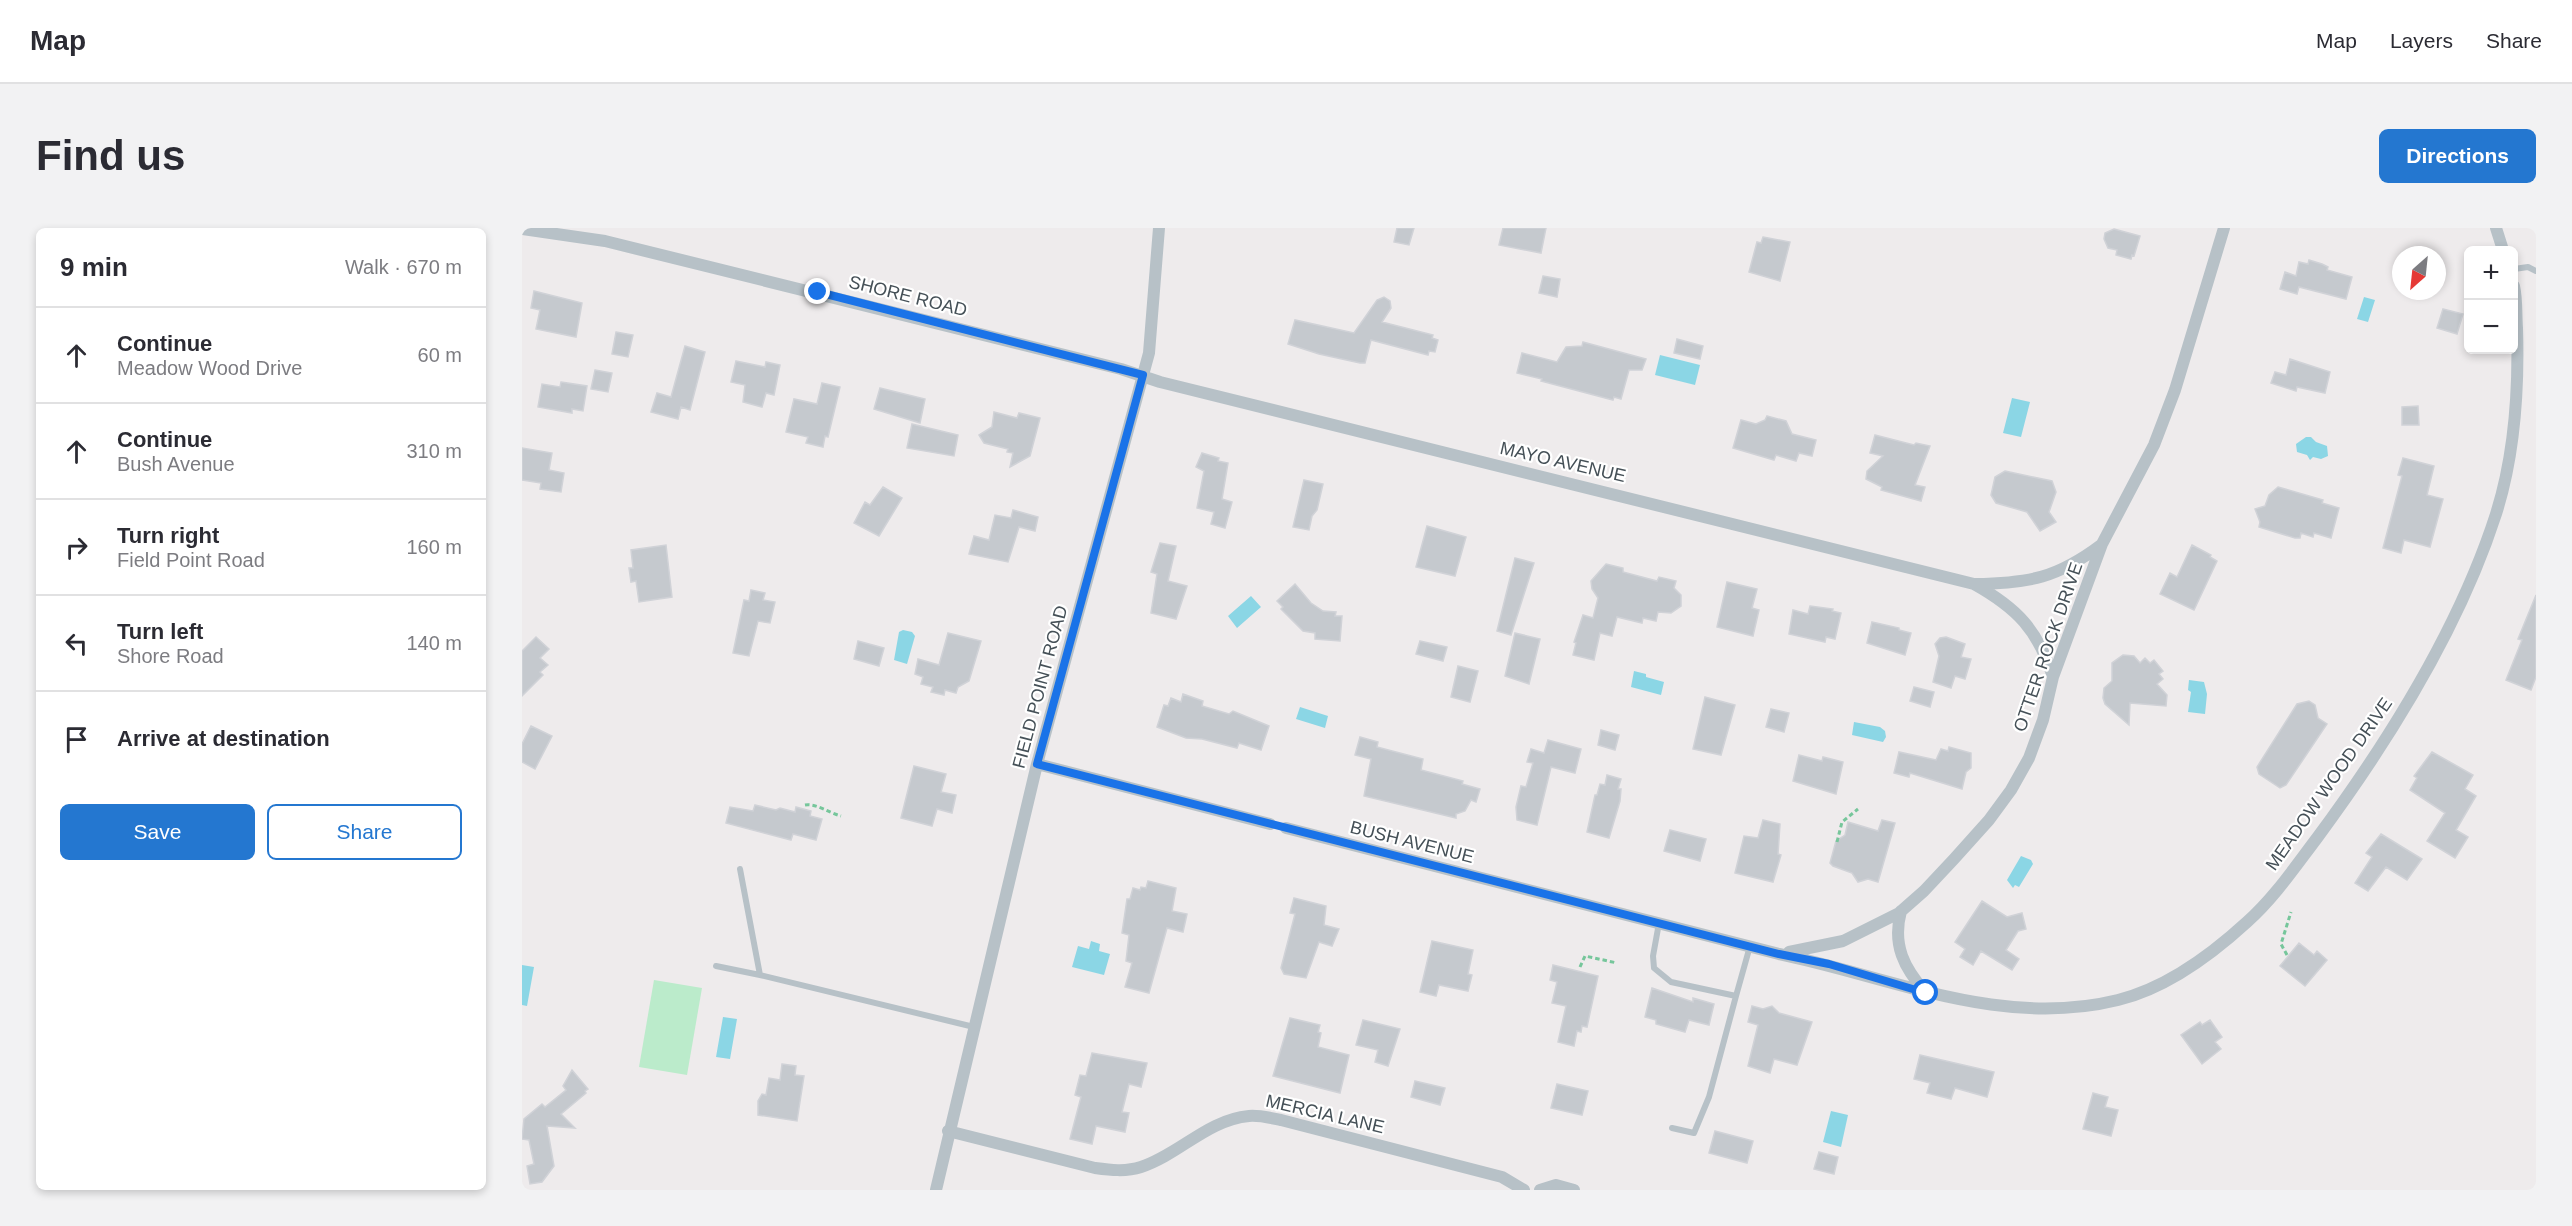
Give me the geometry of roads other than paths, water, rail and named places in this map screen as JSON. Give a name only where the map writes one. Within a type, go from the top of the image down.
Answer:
[{"type":"street","points":[[605,242],[608,228]]},
{"type":"street","name":"FIELD POINT ROAD","points":[[936,1190],[948,1131],[1037,764],[1143,375],[1153,325],[1159,228]]},
{"type":"street","name":"OTTER ROCK DRIVE","points":[[1779,954],[1843,941],[1901,911],[1924,891],[1982,828],[2011,790],[2029,758],[2040,729],[2053,677],[2102,544],[2154,445],[2171,401],[2224,228]]},
{"type":"street","points":[[2496,228],[2502,246]]},
{"type":"street","name":"SHORE ROAD","points":[[522,229],[605,242],[818,292],[1143,375]]},
{"type":"street","name":"MEADOW WOOD DRIVE","points":[[1779,954],[1829,964],[1926,993],[1969,1003],[2005,1007],[2087,1005],[2120,1000],[2180,974],[2248,922],[2276,893],[2338,809],[2416,689],[2454,615],[2489,532],[2504,484],[2519,379],[2515,300]]},
{"type":"street","name":"MAYO AVENUE","points":[[1143,375],[1974,584],[1993,594],[2026,621],[2038,638],[2053,677]]},
{"type":"street","name":"MAYO AVENUE","points":[[1974,584],[2022,582],[2044,577],[2081,559],[2102,544]]},
{"type":"street","name":"BUSH AVENUE","points":[[1037,764],[1270,824]]},
{"type":"street","name":"BUSH AVENUE","points":[[1286,828],[1779,954]]},
{"type":"street","points":[[1901,911],[1897,935],[1898,947],[1909,973],[1926,993]]},
{"type":"street","name":"MERCIA LANE","points":[[948,1131],[1095,1168],[1117,1171],[1140,1167],[1163,1157],[1209,1127],[1228,1119],[1251,1115],[1281,1120],[1502,1177],[1524,1190]]},
{"type":"street","points":[[1540,1190],[1556,1185],[1574,1190]]},
{"type":"lane","points":[[2518,268],[2528,267],[2536,271]]},
{"type":"lane","name":"BUSH AVENUE","points":[[1270,824],[1286,828]]},
{"type":"lane","points":[[740,869],[760,975]]},
{"type":"lane","points":[[1659,923],[1653,956],[1654,968],[1662,977],[1671,982],[1736,996]]},
{"type":"lane","points":[[1672,1128],[1694,1133],[1709,1097],[1750,946]]},
{"type":"lane","points":[[717,966],[974,1027]]},
{"type":"water","points":[[2364,297],[2375,300],[2368,322],[2357,319]]},
{"type":"water","points":[[1660,355],[1700,365],[1695,385],[1655,375]]},
{"type":"water","points":[[2012,398],[2030,402],[2021,437],[2003,433]]},
{"type":"water","points":[[2306,437],[2311,437],[2316,442],[2327,446],[2328,456],[2321,459],[2313,457],[2310,460],[2307,455],[2297,452],[2296,444]]},
{"type":"water","points":[[1251,596],[1261,607],[1237,628],[1228,616]]},
{"type":"water","points":[[903,630],[912,632],[915,636],[907,664],[894,660],[899,632]]},
{"type":"water","points":[[1634,671],[1664,682],[1661,695],[1631,687]]},
{"type":"water","points":[[2189,680],[2204,682],[2207,694],[2205,714],[2188,712],[2191,692],[2188,690]]},
{"type":"water","points":[[1300,707],[1328,716],[1325,728],[1296,719]]},
{"type":"water","points":[[1854,722],[1880,727],[1885,731],[1886,737],[1883,742],[1852,735]]},
{"type":"water","points":[[2021,856],[2031,860],[2033,864],[2019,887],[2015,885],[2013,888],[2007,880]]},
{"type":"water","points":[[1091,941],[1100,944],[1099,951],[1110,954],[1104,975],[1072,967],[1078,946],[1089,949]]},
{"type":"water","points":[[522,965],[534,967],[527,1006],[522,1005]]},
{"type":"water","points":[[723,1017],[737,1019],[730,1059],[716,1057]]},
{"type":"water","points":[[1831,1111],[1848,1115],[1841,1147],[1823,1142]]}]
